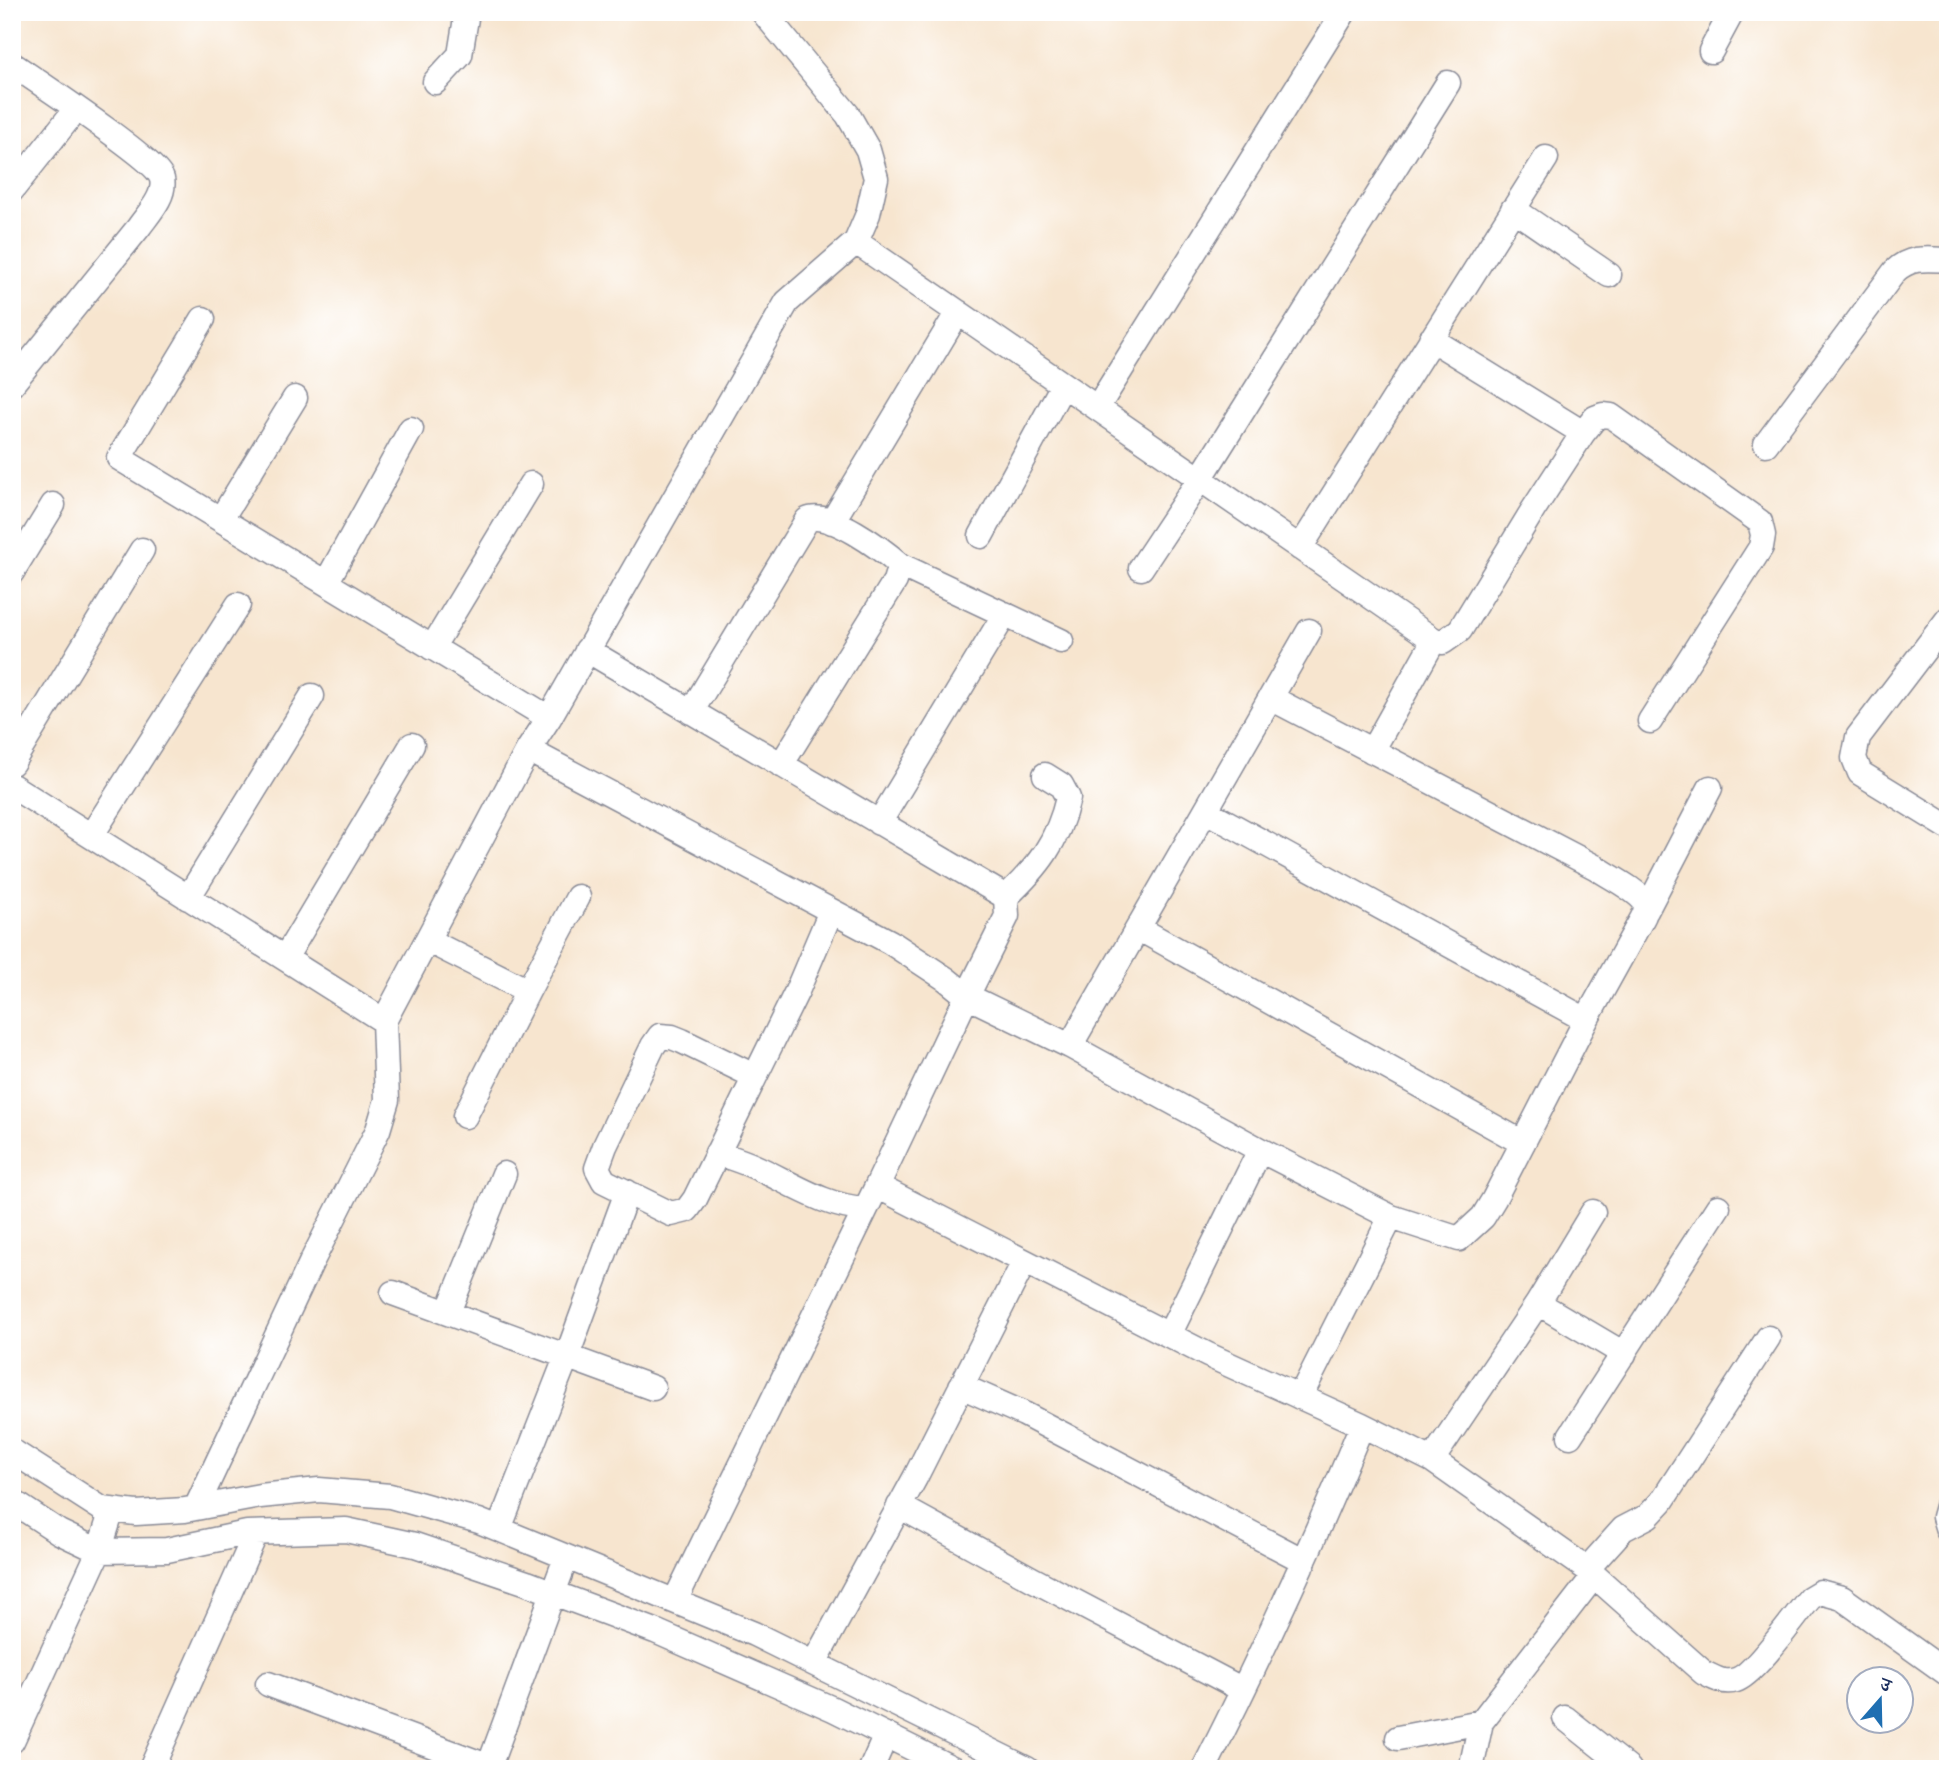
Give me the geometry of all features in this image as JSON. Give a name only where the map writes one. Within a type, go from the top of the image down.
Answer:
[{"type":"street","points":[[435,82],[460,55],[467,12]]},
{"type":"street","points":[[197,1508],[311,1264],[378,1130],[387,1100],[384,1021],[528,750],[549,718],[787,302],[856,242],[867,214],[876,178],[869,149],[848,114],[762,12]]},
{"type":"street","points":[[1097,408],[1344,12]]},
{"type":"street","points":[[1711,51],[1732,12]]},
{"type":"street","points":[[12,64],[122,140],[159,173],[162,187],[156,203],[139,227],[12,384]]},
{"type":"street","points":[[1141,568],[1200,479],[1448,83]]},
{"type":"street","points":[[12,190],[76,109]]},
{"type":"street","points":[[1300,548],[1546,158]]},
{"type":"street","points":[[1513,209],[1609,275]]},
{"type":"street","points":[[856,242],[1434,640],[1443,642],[1460,630],[1583,433],[1595,418],[1611,416],[1760,522],[1763,535],[1761,547],[1650,721]]},
{"type":"street","points":[[1766,444],[1895,271],[1902,264],[1917,258],[1948,260]]},
{"type":"street","points":[[832,522],[958,312]]},
{"type":"street","points":[[203,319],[119,458],[549,718]]},
{"type":"street","points":[[1431,339],[1583,433]]},
{"type":"street","points":[[981,536],[1063,385]]},
{"type":"street","points":[[221,519],[295,398]]},
{"type":"street","points":[[326,583],[411,429]]},
{"type":"street","points":[[432,648],[531,484]]},
{"type":"street","points":[[12,572],[53,505]]},
{"type":"street","points":[[691,712],[807,520],[822,518],[832,522],[878,546],[900,565],[1061,640]]},
{"type":"street","points":[[12,763],[142,550]]},
{"type":"street","points":[[781,765],[895,581],[900,565]]},
{"type":"street","points":[[91,836],[238,605]]},
{"type":"street","points":[[879,823],[1005,614]]},
{"type":"street","points":[[1948,619],[1858,737],[1854,758],[1860,773],[1948,827]]},
{"type":"street","points":[[1070,1046],[1309,631]]},
{"type":"street","points":[[1372,751],[1434,640]]},
{"type":"street","points":[[587,650],[1006,897]]},
{"type":"street","points":[[188,898],[312,696]]},
{"type":"street","points":[[1270,698],[1595,867],[1639,896],[1645,903],[1646,911]]},
{"type":"street","points":[[285,958],[412,745]]},
{"type":"street","points":[[528,750],[890,942],[967,996],[1070,1046],[1260,1150],[1391,1217],[1459,1239],[1483,1217],[1710,788]]},
{"type":"street","points":[[676,1601],[1007,916],[1006,897],[1043,859],[1065,813],[1068,798],[1061,785],[1045,775]]},
{"type":"street","points":[[12,786],[384,1021]]},
{"type":"street","points":[[1206,811],[1586,1020]]},
{"type":"street","points":[[465,1116],[578,897]]},
{"type":"street","points":[[754,1076],[672,1037],[660,1036],[656,1039],[605,1146],[597,1168],[604,1181],[671,1214],[687,1210],[695,1199],[797,991],[831,911]]},
{"type":"street","points":[[1138,928],[1523,1143]]},
{"type":"street","points":[[427,940],[528,991]]},
{"type":"street","points":[[1169,1335],[1260,1150]]},
{"type":"street","points":[[717,1153],[754,1166],[846,1208],[865,1209]]},
{"type":"street","points":[[448,1312],[504,1174]]},
{"type":"street","points":[[877,1186],[1169,1335],[1432,1460],[1591,1573],[1704,1673],[1721,1681],[1737,1680],[1759,1662],[1810,1598],[1820,1592],[1842,1598],[1948,1674]]},
{"type":"street","points":[[499,1529],[627,1192]]},
{"type":"street","points":[[1570,1436],[1718,1207]]},
{"type":"street","points":[[1432,1460],[1538,1303],[1593,1212]]},
{"type":"street","points":[[1300,1396],[1391,1217]]},
{"type":"street","points":[[814,1663],[899,1506],[1024,1262]]},
{"type":"street","points":[[394,1293],[653,1388]]},
{"type":"street","points":[[1538,1303],[1624,1354]]},
{"type":"street","points":[[1471,1769],[1481,1722],[1623,1529],[1648,1516],[1662,1501],[1769,1338]]},
{"type":"street","points":[[961,1386],[1024,1414],[1304,1561]]},
{"type":"street","points":[[1204,1769],[1304,1561],[1362,1425]]},
{"type":"street","points":[[12,1451],[102,1509],[136,1513],[197,1508],[260,1496],[319,1490],[390,1496],[479,1521],[676,1601],[814,1663],[1027,1769]]},
{"type":"street","points":[[12,1501],[59,1532],[99,1552],[167,1549],[256,1533],[346,1530],[415,1545],[553,1592],[655,1631],[833,1709],[954,1769]]},
{"type":"street","points":[[1948,1503],[1944,1517],[1948,1530]]},
{"type":"street","points":[[899,1506],[1243,1690]]},
{"type":"street","points":[[14,1734],[99,1552],[112,1510]]},
{"type":"street","points":[[151,1769],[256,1533]]},
{"type":"street","points":[[268,1685],[491,1768],[566,1558]]},
{"type":"street","points":[[1565,1718],[1629,1769]]},
{"type":"street","points":[[1398,1738],[1481,1722]]},
{"type":"street","points":[[871,1769],[886,1735]]}]
